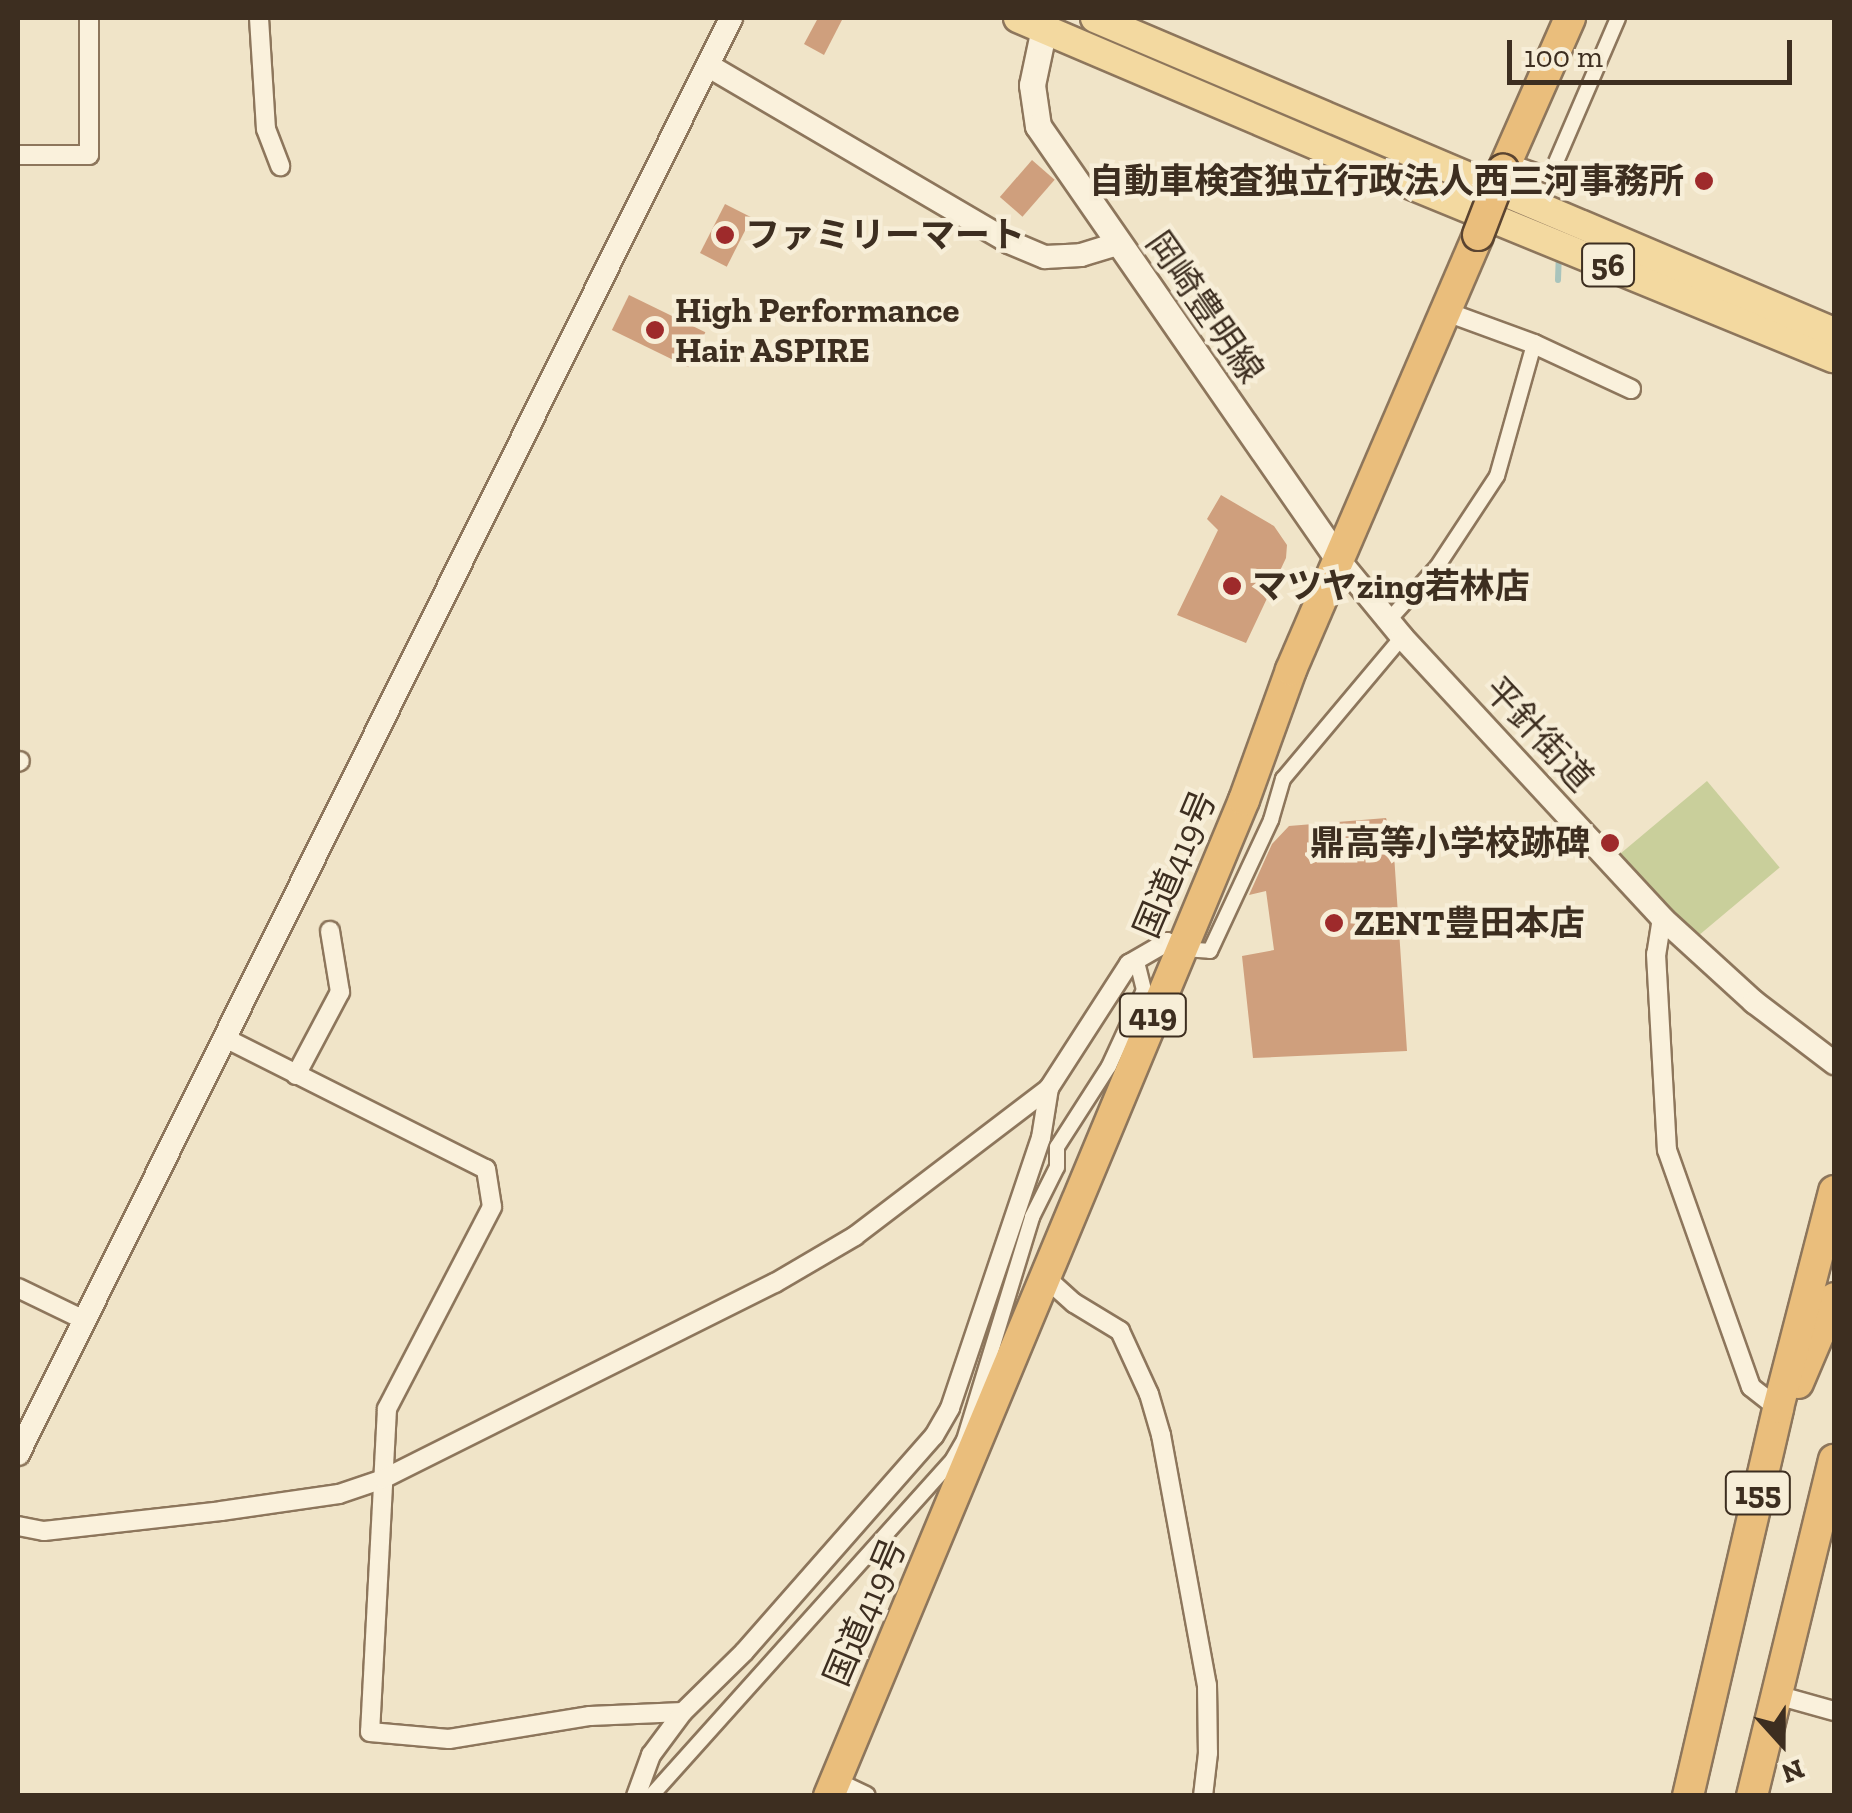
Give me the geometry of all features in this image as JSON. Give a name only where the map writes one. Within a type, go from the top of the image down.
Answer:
[{"type":"highway","name":"国道419号","points":[[831,1788],[1244,800],[1290,670],[1570,18]]},
{"type":"highway","name":"155","points":[[1688,1796],[1778,1408],[1834,1192]]},
{"type":"highway","points":[[1770,1445],[1834,1298]]},
{"type":"highway","name":"155","points":[[1752,1796],[1834,1460]]},
{"type":"main road","name":"56","points":[[1095,18],[1834,332]]},
{"type":"main road","name":"56","points":[[1031,23],[1382,173],[1834,358]]},
{"type":"main road","name":"岡崎豊明線","points":[[1031,23],[1032,85],[1038,126],[1338,559]]},
{"type":"street","points":[[18,156],[89,155],[89,18]]},
{"type":"street","points":[[259,18],[266,130],[280,166]]},
{"type":"street","points":[[18,1454],[576,322],[710,66],[731,18]]},
{"type":"street","points":[[1505,166],[1550,176],[1618,18]]},
{"type":"street","points":[[710,66],[1008,242],[1045,257],[1081,256],[1117,244]]},
{"type":"street","points":[[1444,311],[1534,344],[1631,389]]},
{"type":"street","points":[[18,1526],[44,1531],[221,1512],[339,1494],[383,1478],[807,1264],[855,1236],[1049,1088],[1129,964],[1168,942],[1180,948],[1210,951],[1271,820],[1282,778],[1394,629],[1497,476],[1534,344]]},
{"type":"street","name":"平針街道","points":[[1338,559],[1394,629],[1662,918],[1754,1002],[1834,1062]]},
{"type":"street","points":[[1244,800],[1271,820]]},
{"type":"street","points":[[1662,918],[1656,954],[1668,1150],[1751,1387],[1778,1408]]},
{"type":"street","points":[[296,1075],[340,992],[330,931]]},
{"type":"street","points":[[651,1796],[953,1459],[964,1440],[1032,1217],[1057,1167],[1057,1148],[1109,1066],[1144,990],[1137,961]]},
{"type":"street","points":[[224,1038],[486,1169],[492,1207],[387,1409],[370,1732],[450,1740],[590,1716],[683,1712]]},
{"type":"street","points":[[636,1796],[652,1756],[683,1712],[744,1652],[934,1436],[950,1408],[1041,1138],[1049,1088]]},
{"type":"street","points":[[1045,1277],[1074,1304],[1120,1331],[1149,1394],[1161,1435],[1207,1685],[1208,1753],[1203,1796]]},
{"type":"street","points":[[18,1288],[82,1319]]},
{"type":"street","points":[[1777,1695],[1834,1710]]},
{"type":"street","points":[[831,1788],[866,1796]]},
{"type":"green space","points":[[1707,781],[1780,868],[1687,945],[1614,859]]},
{"type":"building","points":[[818,18],[843,18],[824,55],[804,44]]},
{"type":"building","points":[[1032,160],[1055,180],[1022,217],[1000,197]]},
{"type":"building","name":"ファミリーマート","points":[[725,204],[752,218],[727,267],[700,253]]},
{"type":"building","name":"High Performance Hair ASPIRE","points":[[629,295],[705,332],[688,367],[612,330]]},
{"type":"building","name":"マツヤzing若林店","points":[[1221,495],[1274,526],[1287,545],[1286,558],[1246,643],[1177,615],[1218,530],[1207,519]]},
{"type":"building","name":"ZENT豊田本店","points":[[1386,818],[1393,839],[1407,1051],[1253,1058],[1242,956],[1274,950],[1266,891],[1249,895],[1272,844],[1289,826]]},
{"type":"waterway","points":[[1558,280],[1559,256]]},
{"type":"place","name":"自動車検査独立行政法人西三河事務所","points":[[1704,181]]},
{"type":"place","name":"ファミリーマート","points":[[725,235]]},
{"type":"place","name":"High Performance Hair ASPIRE","points":[[655,330]]},
{"type":"place","name":"マツヤzing若林店","points":[[1232,586]]},
{"type":"place","name":"鼎高等小学校跡碑","points":[[1610,843]]},
{"type":"place","name":"ZENT豊田本店","points":[[1334,923]]}]
